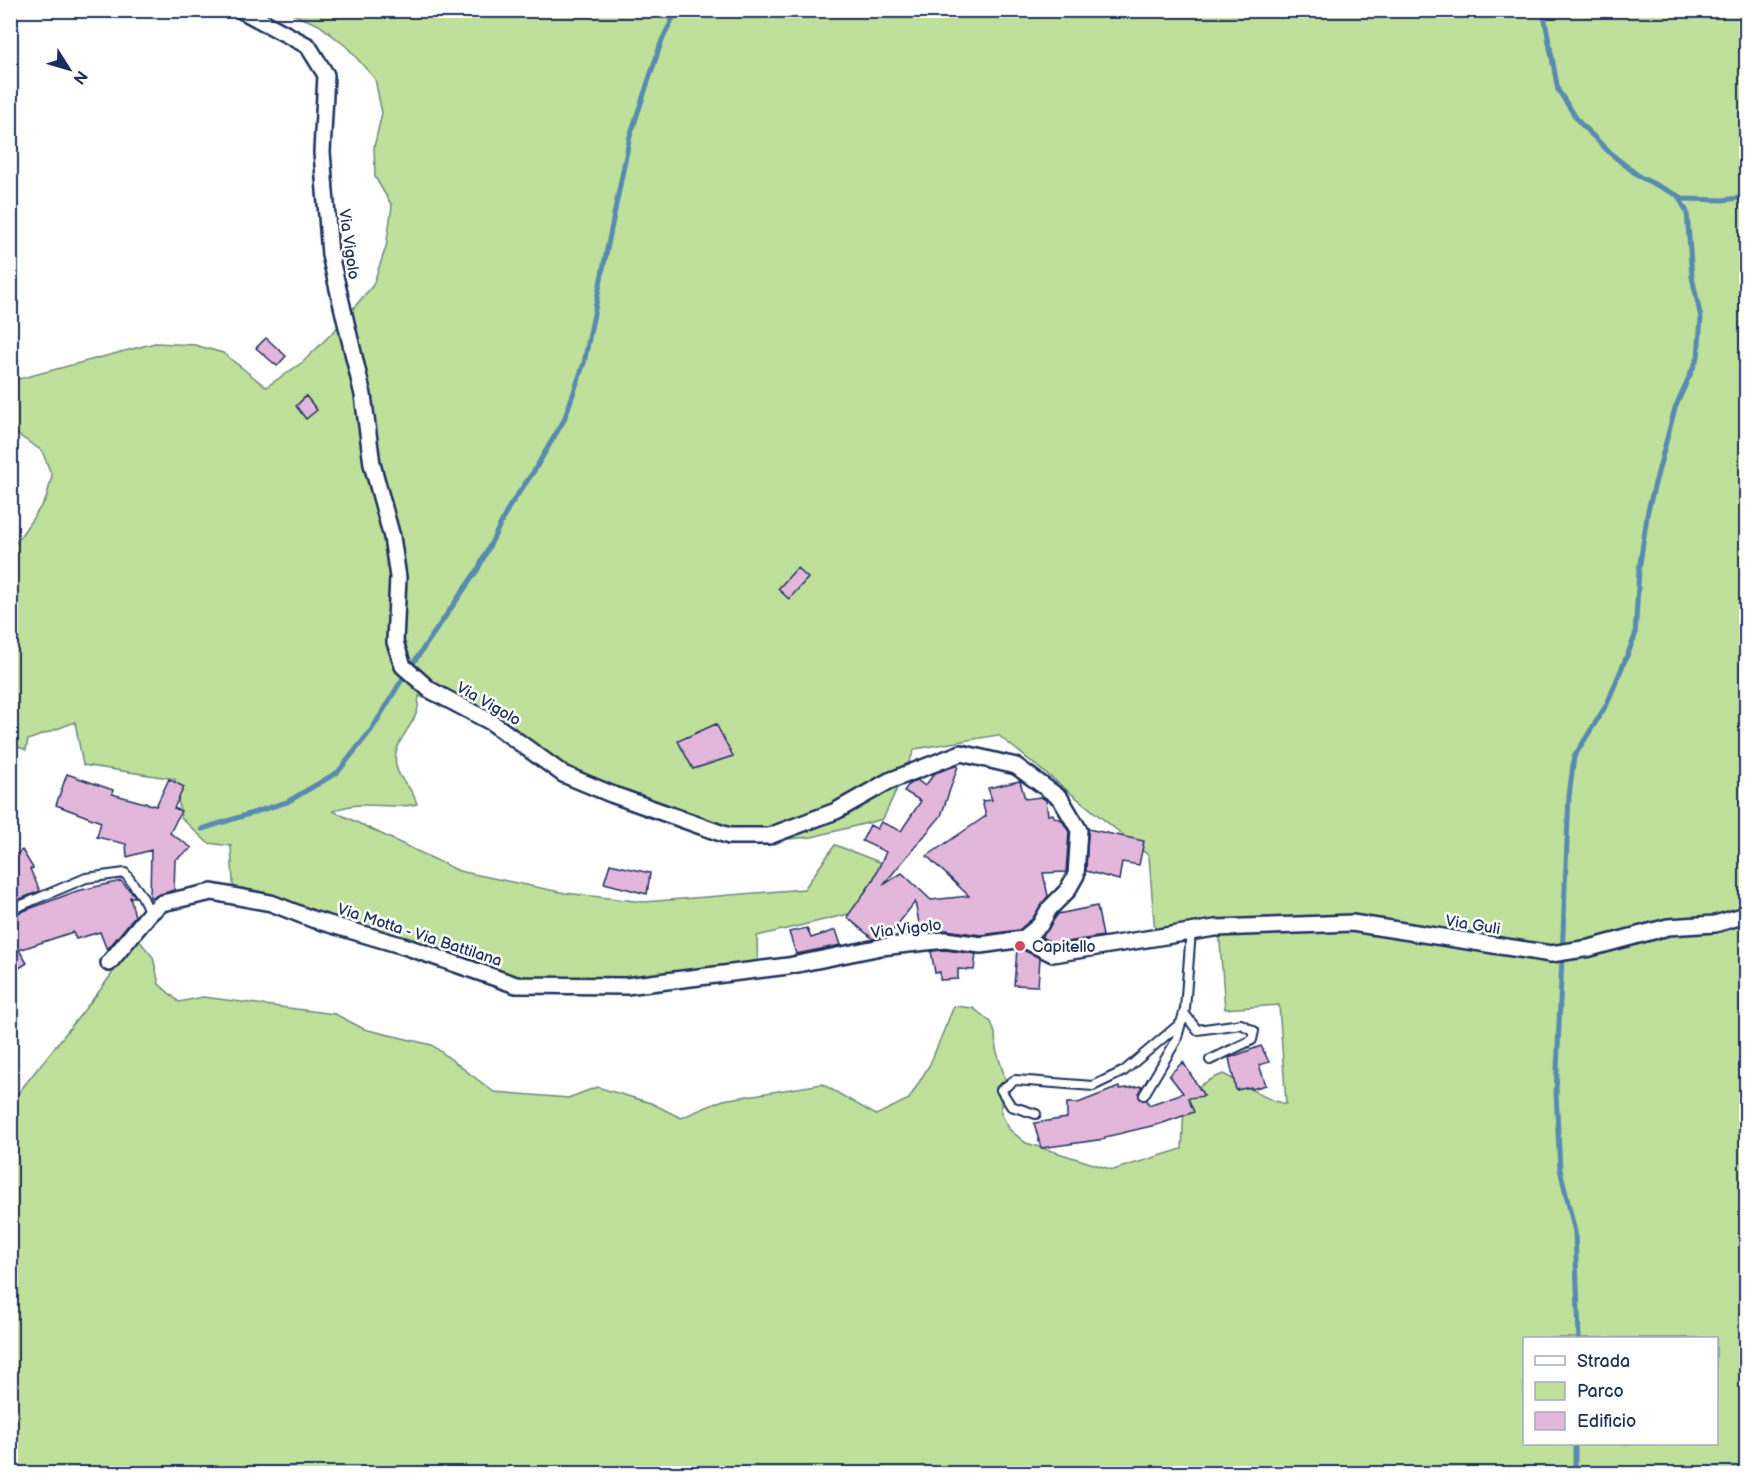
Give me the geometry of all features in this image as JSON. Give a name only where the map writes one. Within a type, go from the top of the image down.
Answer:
[{"type":"street","name":"Via Vigolo","points":[[242,10],[308,46],[326,75],[322,152],[330,255],[363,395],[372,464],[392,537],[398,577],[394,642],[403,666],[430,690],[491,722],[563,774],[611,795],[729,836],[769,836],[836,811],[889,781],[961,753],[1016,766],[1060,798],[1079,830],[1076,875],[1067,891],[1049,909],[1040,925],[1023,939],[981,945],[945,940],[881,946],[788,966],[688,978]]},
{"type":"street","name":"Via Motta - Via Battilana","points":[[150,913],[162,903],[212,892],[271,903],[312,919],[407,947],[516,985],[626,986],[688,978]]},
{"type":"street","points":[[109,963],[150,913]]},
{"type":"street","name":"Via Guli","points":[[1191,931],[1352,922],[1551,954],[1590,948],[1668,927],[1715,924],[1746,915]]},
{"type":"street","points":[[1023,939],[1053,954],[1191,931]]},
{"type":"lane","points":[[10,910],[86,878],[124,873],[142,896],[150,913]]},
{"type":"lane","points":[[1144,1095],[1176,1041],[1182,1022],[1191,931]]},
{"type":"lane","points":[[1184,1013],[1197,1030],[1241,1024],[1254,1031],[1252,1040],[1210,1060]]},
{"type":"lane","points":[[1036,1114],[1011,1106],[1001,1090],[1015,1080],[1093,1086],[1124,1071],[1182,1022]]},
{"type":"green space","points":[[285,11],[1746,11],[1746,1473],[11,1473],[11,1102],[101,989],[137,938],[153,957],[159,984],[179,1002],[203,997],[335,1014],[364,1029],[432,1045],[494,1092],[568,1098],[597,1087],[651,1103],[681,1118],[723,1100],[822,1084],[876,1115],[909,1099],[930,1064],[954,1006],[973,1008],[991,1022],[995,1033],[996,1049],[1006,1081],[1001,1096],[1001,1113],[1010,1130],[1026,1143],[1113,1170],[1182,1149],[1186,1102],[1198,1088],[1223,1074],[1261,1095],[1286,1104],[1279,1005],[1225,1009],[1219,929],[1155,934],[1149,856],[998,735],[915,749],[883,819],[812,837],[729,844],[658,813],[571,787],[499,727],[419,696],[417,712],[399,744],[395,758],[398,771],[417,804],[406,806],[354,805],[333,811],[459,871],[565,893],[644,902],[804,889],[835,845],[890,866],[857,912],[757,936],[758,974],[501,984],[295,912],[234,901],[231,846],[208,843],[181,818],[175,779],[83,765],[75,722],[28,740],[26,750],[11,744],[11,550],[46,499],[52,476],[42,451],[11,430],[11,381],[155,343],[195,345],[223,353],[266,387],[303,362],[335,330],[373,285],[386,247],[392,206],[375,177],[374,147],[382,113],[375,79],[347,47],[319,25]]},
{"type":"building","points":[[266,338],[286,356],[277,366],[256,348]]},
{"type":"building","points":[[306,396],[317,410],[306,419],[296,406]]},
{"type":"building","points":[[797,568],[808,578],[789,599],[778,589]]},
{"type":"building","points":[[716,724],[733,756],[693,769],[678,741]]},
{"type":"building","points":[[958,766],[941,816],[883,885],[902,873],[931,900],[969,896],[927,856],[986,816],[982,801],[992,800],[988,788],[1020,781],[1025,799],[1041,797],[1046,800],[1048,815],[1053,814],[1054,817],[1062,820],[1069,832],[1066,872],[1043,873],[1048,896],[1032,919],[1019,930],[981,935],[946,930],[921,933],[915,902],[891,933],[886,929],[880,937],[873,939],[847,917],[872,882],[886,852],[862,841],[870,825],[877,829],[881,822],[901,831],[921,801],[904,791],[909,784],[917,780],[925,786],[935,773]]},
{"type":"building","points":[[67,774],[113,790],[112,794],[156,806],[169,779],[184,787],[174,808],[181,811],[170,833],[192,848],[175,860],[174,890],[150,898],[151,850],[127,857],[126,844],[97,837],[101,822],[56,805]]},
{"type":"building","points":[[1088,829],[1144,841],[1139,865],[1122,862],[1119,880],[1086,871]]},
{"type":"building","points":[[22,850],[33,868],[30,869],[40,891],[10,903],[10,859]]},
{"type":"building","points":[[610,864],[650,873],[647,894],[604,883]]},
{"type":"building","points":[[121,881],[136,897],[130,897],[135,916],[107,950],[100,932],[76,939],[73,932],[19,950],[27,963],[10,974],[10,916],[77,891]]},
{"type":"building","points":[[1097,906],[1103,936],[1055,944],[1041,937],[1058,914]]},
{"type":"building","points":[[807,928],[811,938],[836,930],[841,945],[796,954],[789,932]]},
{"type":"building","points":[[1021,949],[1040,958],[1038,986],[1014,985],[1017,950]]},
{"type":"building","points":[[945,950],[976,954],[974,970],[958,969],[958,979],[940,980],[940,972],[935,973],[931,951]]},
{"type":"building","points":[[1261,1046],[1269,1062],[1259,1065],[1266,1085],[1236,1090],[1229,1058]]},
{"type":"building","points":[[1183,1062],[1204,1096],[1188,1098],[1194,1112],[1160,1124],[1105,1137],[1105,1139],[1041,1148],[1034,1123],[1067,1118],[1067,1103],[1078,1103],[1119,1087],[1120,1089],[1142,1086],[1139,1097],[1147,1100],[1149,1105],[1183,1093],[1169,1075]]},
{"type":"waterway","points":[[202,829],[287,802],[338,772],[372,729],[403,678],[478,569],[509,507],[534,471],[564,420],[584,363],[630,136],[662,40],[677,10]]},
{"type":"waterway","points":[[1543,10],[1558,90],[1579,122],[1610,153],[1640,177],[1685,199],[1723,200],[1746,197]]},
{"type":"waterway","points":[[1579,1337],[1575,1232],[1560,1169],[1556,1093],[1569,796],[1574,757],[1607,704],[1635,636],[1639,570],[1648,510],[1675,408],[1698,357],[1701,318],[1692,277],[1687,212],[1678,196]]},
{"type":"waterway","points":[[1575,1445],[1575,1474]]},
{"type":"place","name":"Capitello","points":[[1020,946]]}]
